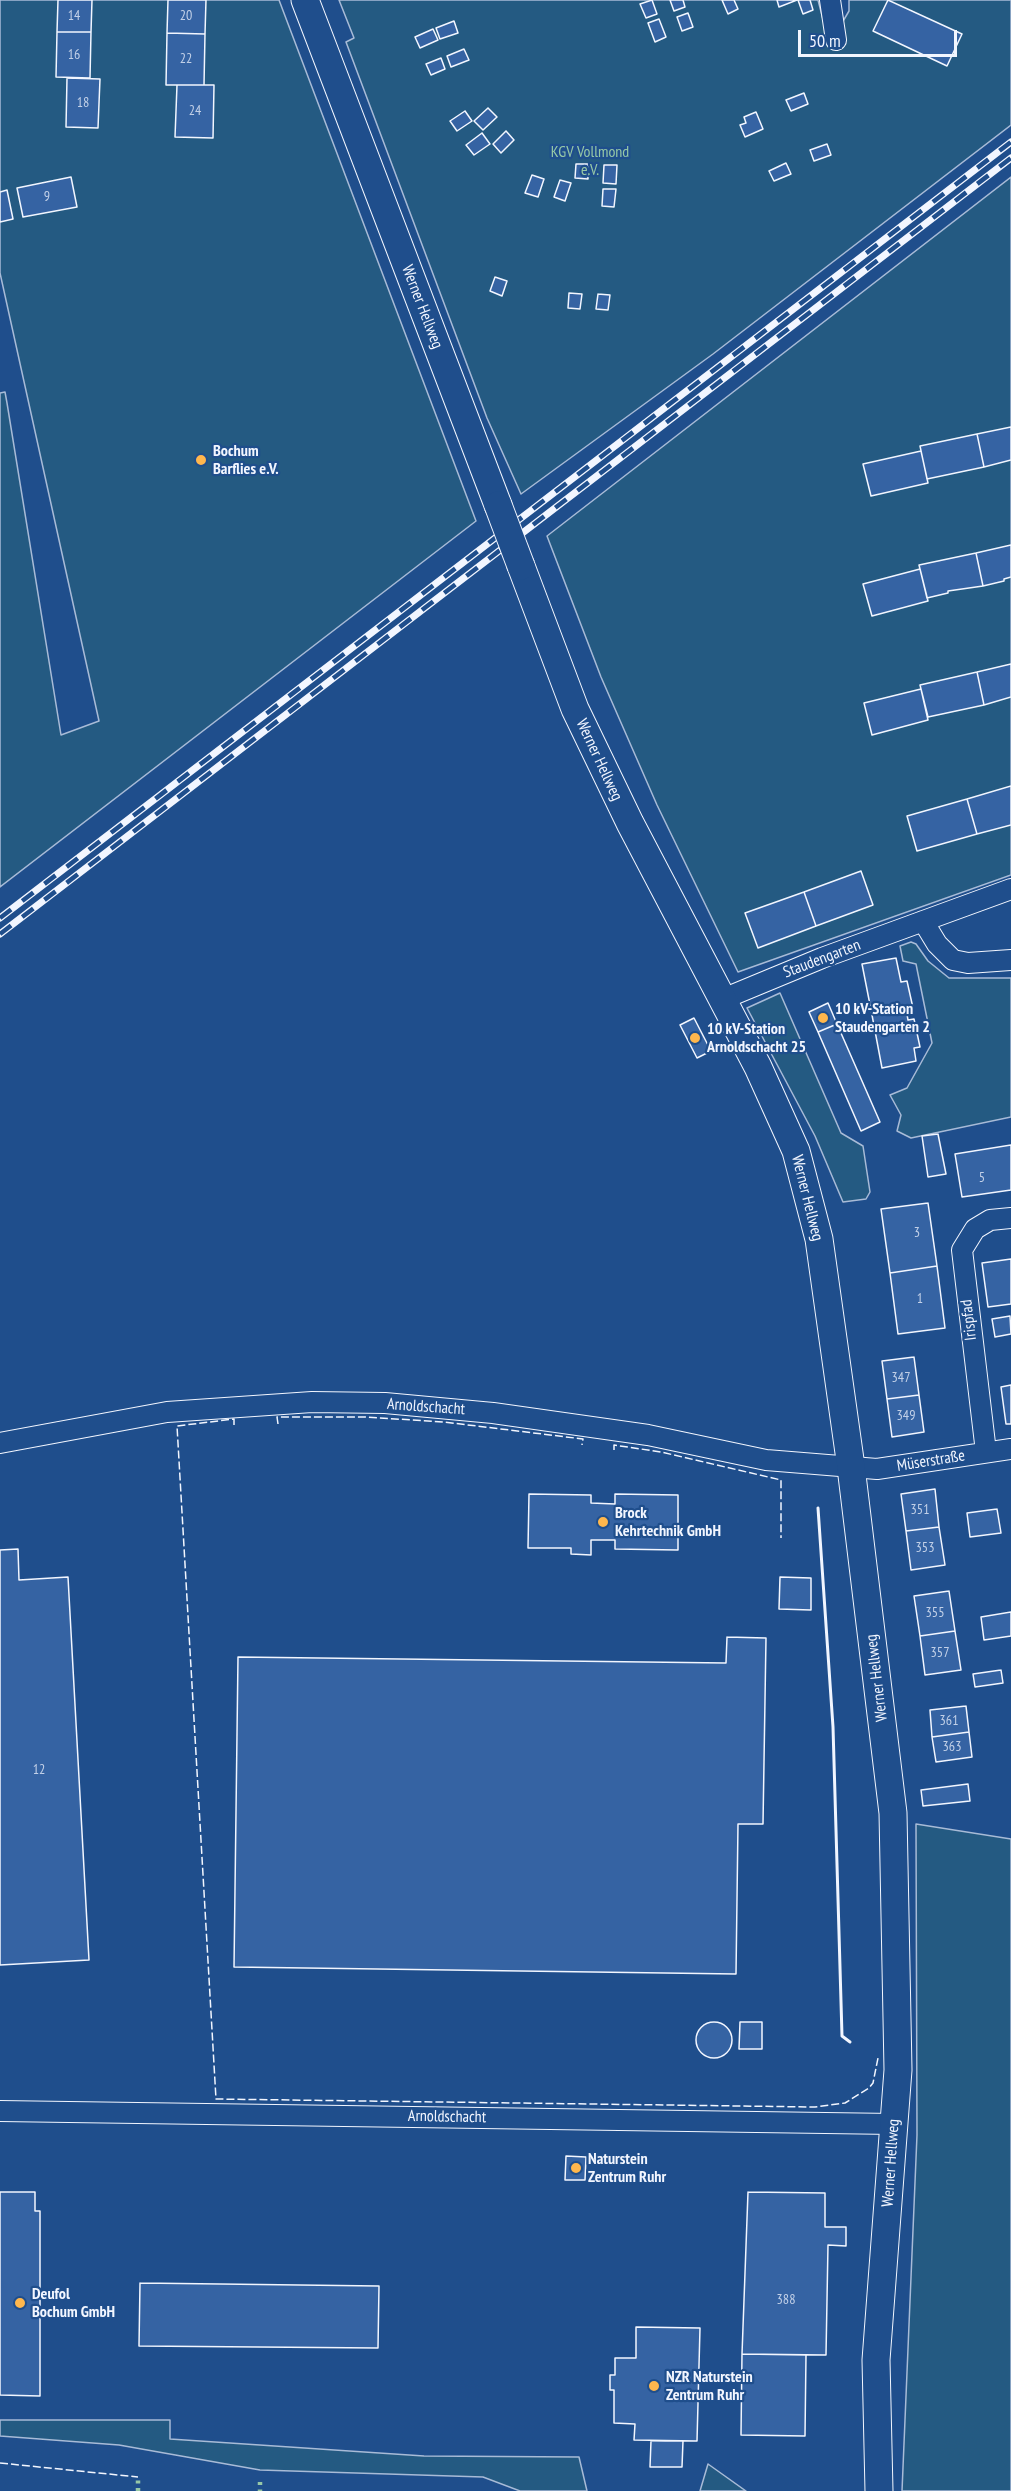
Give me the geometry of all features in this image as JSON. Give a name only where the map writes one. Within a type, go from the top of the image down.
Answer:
[{"type":"main road","name":"Werner Hellweg","points":[[305,0],[575,709],[630,824],[758,1067],[802,1171],[819,1239],[851,1467],[893,1813],[898,2021],[894,2124],[876,2360],[879,2491]]},
{"type":"street","points":[[830,0],[836,40]]},
{"type":"street","name":"Staudengarten","points":[[723,999],[822,958],[1011,889]]},
{"type":"street","points":[[923,921],[937,945],[953,960],[968,963],[1011,960]]},
{"type":"street","name":"Irispfad","points":[[986,1452],[962,1250],[975,1229],[990,1220],[1011,1218]]},
{"type":"street","name":"Arnoldschacht","points":[[0,1443],[168,1412],[312,1402],[385,1403],[539,1418],[648,1435],[766,1460],[851,1467]]},
{"type":"street","name":"Müserstraße","points":[[851,1467],[877,1469],[1011,1449]]},
{"type":"street","name":"Arnoldschacht","points":[[0,2111],[894,2124]]},
{"type":"green space","points":[[0,0],[279,0],[476,521],[0,887],[0,393],[5,392],[7,403],[61,735],[99,721],[0,273]]},
{"type":"green space","name":"KGV Vollmond e.V.","points":[[339,0],[818,0],[828,39],[832,40],[849,11],[849,0],[1011,0],[1011,125],[713,354],[521,494],[487,418],[346,42],[354,38]]},
{"type":"green space","points":[[1011,177],[1011,875],[738,972],[657,805],[601,677],[547,536]]},
{"type":"green space","points":[[911,942],[916,944],[928,961],[949,978],[1011,978],[1011,1117],[911,1138],[897,1131],[901,1115],[890,1095],[907,1088],[932,1043],[916,964],[903,961],[900,946]]},
{"type":"green space","points":[[780,993],[841,1133],[863,1146],[870,1192],[866,1199],[843,1202],[815,1136],[747,1008]]},
{"type":"green space","points":[[916,1824],[1011,1839],[1011,2491],[902,2491],[917,2135]]},
{"type":"green space","points":[[0,2420],[170,2420],[170,2439],[424,2456],[579,2457],[587,2491],[520,2491],[483,2477],[260,2470],[119,2445],[0,2436]]},
{"type":"green space","points":[[708,2464],[746,2491],[700,2491]]},
{"type":"building","points":[[58,0],[92,0],[91,32],[57,32]]},
{"type":"building","points":[[168,0],[206,0],[205,34],[167,33]]},
{"type":"building","points":[[652,0],[657,14],[646,18],[640,4]]},
{"type":"building","points":[[670,0],[683,0],[685,7],[674,11]]},
{"type":"building","points":[[722,0],[734,0],[738,9],[728,14]]},
{"type":"building","points":[[777,0],[797,0],[779,7]]},
{"type":"building","points":[[798,0],[810,0],[813,10],[803,14]]},
{"type":"building","points":[[888,0],[962,34],[947,66],[873,31]]},
{"type":"building","points":[[688,13],[693,27],[682,31],[677,17]]},
{"type":"building","points":[[659,19],[666,37],[655,42],[648,23]]},
{"type":"building","points":[[454,21],[458,33],[440,39],[436,28]]},
{"type":"building","points":[[433,29],[438,40],[420,48],[415,37]]},
{"type":"building","points":[[57,32],[91,32],[90,78],[56,77]]},
{"type":"building","points":[[167,33],[205,34],[204,85],[166,85]]},
{"type":"building","points":[[464,49],[469,60],[451,67],[447,56]]},
{"type":"building","points":[[441,58],[445,69],[431,75],[426,64]]},
{"type":"building","points":[[67,78],[100,79],[98,128],[66,127]]},
{"type":"building","points":[[177,85],[214,85],[213,138],[175,137]]},
{"type":"building","points":[[804,93],[808,104],[791,111],[786,100]]},
{"type":"building","points":[[488,108],[497,117],[483,130],[474,121]]},
{"type":"building","points":[[465,111],[472,121],[457,131],[450,121]]},
{"type":"building","points":[[756,112],[763,129],[745,137],[740,125],[746,123],[744,117]]},
{"type":"building","points":[[506,131],[514,140],[501,153],[493,144]]},
{"type":"building","points":[[482,133],[490,144],[474,155],[466,145]]},
{"type":"building","points":[[827,144],[831,155],[814,161],[810,150]]},
{"type":"building","points":[[786,163],[791,174],[774,181],[769,171]]},
{"type":"building","points":[[576,164],[588,164],[588,179],[575,178]]},
{"type":"building","points":[[604,165],[617,165],[616,184],[603,183]]},
{"type":"building","points":[[532,175],[544,179],[538,197],[525,193]]},
{"type":"building","points":[[71,177],[77,207],[23,217],[17,188]]},
{"type":"building","points":[[560,180],[571,183],[565,201],[554,197]]},
{"type":"building","points":[[603,189],[616,189],[614,207],[602,206]]},
{"type":"building","points":[[7,190],[13,219],[0,222],[0,192]]},
{"type":"building","points":[[495,277],[507,281],[502,296],[490,291]]},
{"type":"building","points":[[569,293],[582,294],[580,309],[568,308]]},
{"type":"building","points":[[598,294],[610,295],[608,310],[596,309]]},
{"type":"building","points":[[1011,427],[1011,460],[984,467],[977,434]]},
{"type":"building","points":[[977,434],[984,467],[927,479],[920,446]]},
{"type":"building","points":[[921,451],[928,483],[871,496],[863,464]]},
{"type":"building","points":[[1011,545],[1011,577],[983,586],[976,553]]},
{"type":"building","points":[[976,553],[983,586],[948,591],[948,593],[927,598],[919,565]]},
{"type":"building","points":[[920,569],[928,601],[872,616],[863,584]]},
{"type":"building","points":[[1011,664],[1011,697],[984,705],[977,672]]},
{"type":"building","points":[[977,672],[984,705],[928,717],[920,685]]},
{"type":"building","points":[[921,689],[928,720],[872,735],[864,703]]},
{"type":"building","points":[[1011,786],[1011,825],[977,834],[967,799]]},
{"type":"building","points":[[967,799],[977,834],[917,851],[907,816]]},
{"type":"building","points":[[861,871],[873,905],[816,926],[804,892]]},
{"type":"building","points":[[804,892],[816,926],[758,948],[745,913]]},
{"type":"building","points":[[896,958],[901,982],[907,981],[913,1008],[872,1015],[862,964]]},
{"type":"building","name":"10 kV-Station Staudengarten 2","points":[[828,1003],[837,1024],[818,1032],[809,1012]]},
{"type":"building","points":[[906,1009],[908,1020],[914,1019],[920,1047],[914,1048],[916,1061],[882,1068],[872,1015]]},
{"type":"building","name":"10 kV-Station Arnoldschacht 25","points":[[694,1018],[711,1051],[697,1058],[680,1025]]},
{"type":"building","points":[[837,1024],[880,1122],[861,1131],[818,1032]]},
{"type":"building","points":[[938,1134],[946,1174],[928,1177],[922,1136]]},
{"type":"building","points":[[1011,1145],[1011,1190],[962,1197],[955,1154]]},
{"type":"building","points":[[928,1203],[937,1266],[890,1273],[881,1209]]},
{"type":"building","points":[[1011,1259],[1011,1304],[988,1307],[982,1263]]},
{"type":"building","points":[[937,1266],[945,1328],[898,1334],[890,1273]]},
{"type":"building","points":[[1010,1316],[1011,1334],[995,1337],[992,1319]]},
{"type":"building","points":[[914,1357],[919,1395],[887,1399],[882,1361]]},
{"type":"building","points":[[1011,1385],[1011,1424],[1006,1424],[1001,1387]]},
{"type":"building","points":[[919,1395],[924,1432],[892,1437],[887,1399]]},
{"type":"building","points":[[935,1489],[939,1527],[906,1531],[901,1494]]},
{"type":"building","name":"Brock Kehrtechnik GmbH","points":[[529,1494],[591,1495],[591,1503],[615,1504],[615,1494],[678,1495],[678,1550],[615,1549],[615,1540],[591,1540],[591,1555],[571,1554],[571,1548],[528,1548]]},
{"type":"building","points":[[997,1509],[1001,1533],[970,1537],[967,1513]]},
{"type":"building","points":[[939,1527],[945,1565],[911,1570],[906,1531]]},
{"type":"building","points":[[18,1549],[19,1580],[68,1577],[89,1960],[0,1965],[0,1550]]},
{"type":"building","points":[[780,1577],[811,1578],[811,1610],[779,1609]]},
{"type":"building","points":[[949,1591],[955,1631],[920,1636],[914,1596]]},
{"type":"building","points":[[1011,1612],[1011,1636],[984,1640],[981,1617]]},
{"type":"building","points":[[955,1631],[961,1670],[925,1675],[920,1636]]},
{"type":"building","points":[[727,1637],[766,1638],[763,1824],[738,1824],[736,1974],[234,1967],[238,1657],[726,1663]]},
{"type":"building","points":[[1001,1670],[1003,1683],[975,1687],[973,1674]]},
{"type":"building","points":[[966,1706],[969,1732],[932,1737],[930,1710]]},
{"type":"building","points":[[969,1732],[972,1757],[936,1762],[932,1737]]},
{"type":"building","points":[[968,1784],[970,1801],[923,1806],[921,1790]]},
{"type":"building","points":[[714,2022],[727,2027],[732,2040],[727,2053],[714,2058],[701,2053],[696,2040],[701,2027]]},
{"type":"building","points":[[740,2022],[762,2022],[762,2049],[739,2049]]},
{"type":"building","name":"Naturstein Zentrum Ruhr","points":[[566,2156],[586,2157],[585,2180],[565,2180]]},
{"type":"building","name":"Deufol Bochum GmbH","points":[[0,2192],[35,2192],[35,2211],[40,2211],[40,2396],[0,2395]]},
{"type":"building","points":[[748,2192],[825,2193],[825,2227],[846,2227],[846,2246],[828,2245],[826,2355],[742,2354]]},
{"type":"building","points":[[140,2283],[379,2286],[378,2348],[139,2346]]},
{"type":"building","name":"NZR Naturstein Zentrum Ruhr","points":[[636,2327],[700,2328],[697,2441],[634,2440],[635,2424],[614,2423],[614,2390],[610,2390],[610,2375],[615,2375],[615,2358],[636,2358]]},
{"type":"building","points":[[742,2354],[806,2355],[805,2436],[741,2435]]},
{"type":"building","points":[[651,2441],[683,2441],[682,2467],[650,2467]]},
{"type":"railway","points":[[0,918],[1011,142]]},
{"type":"railway","points":[[0,934],[1011,158]]},
{"type":"hedge","points":[[138,2477],[138,2491]]},
{"type":"hedge","points":[[260,2482],[260,2491]]},
{"type":"fence","points":[[278,1424],[277,1417],[365,1417],[444,1422],[583,1439],[582,1445]]},
{"type":"fence","points":[[234,1425],[234,1419],[177,1426],[216,2099],[815,2107],[845,2103],[869,2088],[873,2083],[878,2058]]},
{"type":"fence","points":[[614,1450],[614,1445],[661,1452],[781,1480],[781,1538]]},
{"type":"fence","points":[[0,2463],[138,2477]]},
{"type":"wall","points":[[818,1508],[833,1727],[842,2036],[850,2042]]},
{"type":"place","name":"Bochum Barflies e.V.","points":[[201,460]]},
{"type":"place","name":"10 kV-Station Staudengarten 2","points":[[823,1018]]},
{"type":"place","name":"10 kV-Station Arnoldschacht 25","points":[[695,1038]]},
{"type":"place","name":"Brock Kehrtechnik GmbH","points":[[603,1522]]},
{"type":"place","name":"Naturstein Zentrum Ruhr","points":[[576,2168]]},
{"type":"place","name":"Deufol Bochum GmbH","points":[[20,2303]]},
{"type":"place","name":"NZR Naturstein Zentrum Ruhr","points":[[654,2386]]}]
